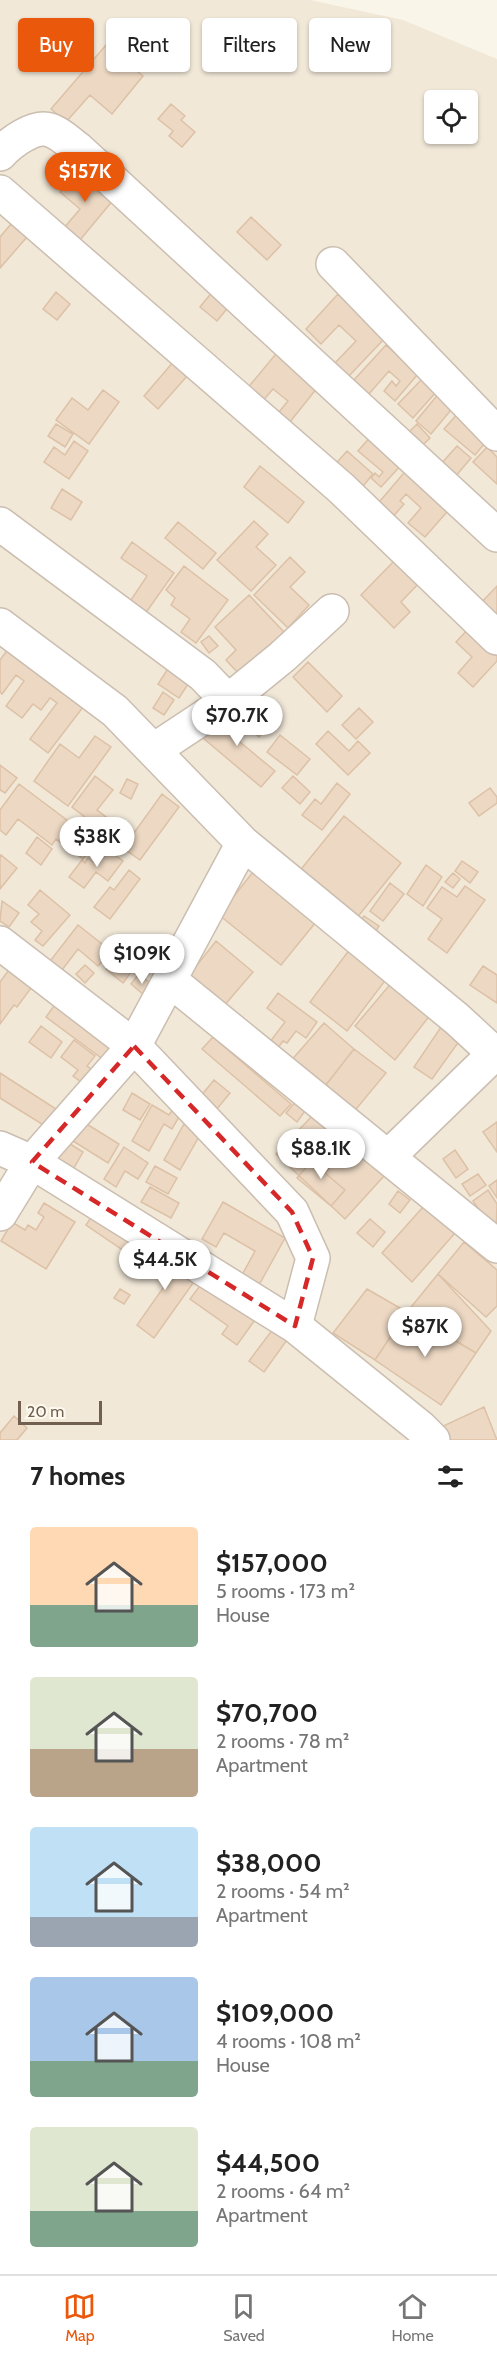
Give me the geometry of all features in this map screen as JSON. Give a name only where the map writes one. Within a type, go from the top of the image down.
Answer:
[{"type":"street","points":[[0,154],[10,144],[42,128],[53,131],[78,149],[497,535]]},
{"type":"street","points":[[0,192],[341,488],[497,638]]},
{"type":"street","points":[[333,264],[497,434]]},
{"type":"street","points":[[0,525],[202,675],[228,701]]},
{"type":"street","points":[[154,750],[228,701],[282,657],[332,611]]},
{"type":"street","points":[[0,625],[115,711],[243,843],[457,1019],[495,1055],[388,1157]]},
{"type":"street","points":[[0,1214],[32,1162],[134,1046],[171,981],[243,843]]},
{"type":"street","points":[[0,942],[134,1046],[292,1212],[313,1258],[295,1326]]},
{"type":"street","points":[[171,981],[497,1246]]},
{"type":"street","points":[[0,1148],[32,1162],[295,1326],[433,1440]]},
{"type":"highlighted area","points":[[134,1046],[292,1212],[313,1258],[295,1326],[32,1162]]},
{"type":"shaded area","points":[[0,0],[310,0],[403,20],[497,59],[497,1440],[0,1440]]},
{"type":"building","points":[[106,45],[106,72],[138,72],[143,76],[112,114],[90,95],[66,122],[51,109],[83,72],[94,72],[94,59]]},
{"type":"building","points":[[171,104],[185,116],[181,120],[195,132],[182,147],[169,136],[173,131],[158,119]]},
{"type":"building","points":[[79,170],[114,199],[80,240],[64,228],[80,209],[60,192]]},
{"type":"building","points":[[251,217],[281,245],[267,260],[237,232]]},
{"type":"building","points":[[11,224],[27,237],[0,268],[0,237]]},
{"type":"building","points":[[213,291],[230,305],[217,321],[200,307]]},
{"type":"building","points":[[56,292],[70,304],[57,320],[43,309]]},
{"type":"building","points":[[338,294],[385,338],[348,377],[334,364],[356,341],[339,325],[321,344],[306,329]]},
{"type":"building","points":[[386,345],[418,374],[395,401],[384,391],[392,381],[396,386],[400,381],[389,371],[368,395],[353,381]]},
{"type":"building","points":[[280,349],[321,383],[286,427],[274,418],[288,401],[273,389],[261,403],[246,390]]},
{"type":"building","points":[[174,361],[188,375],[158,409],[144,396]]},
{"type":"building","points":[[423,378],[437,391],[413,418],[398,404]]},
{"type":"building","points":[[103,390],[119,402],[89,444],[56,420],[72,398],[88,410]]},
{"type":"building","points":[[440,392],[455,405],[431,434],[416,421]]},
{"type":"building","points":[[460,411],[490,437],[475,455],[444,429]]},
{"type":"building","points":[[56,424],[73,434],[65,447],[48,436]]},
{"type":"building","points":[[417,424],[430,438],[421,447],[408,433]]},
{"type":"building","points":[[372,435],[403,463],[381,487],[371,478],[375,473],[379,477],[383,472],[358,451]]},
{"type":"building","points":[[74,441],[88,451],[69,479],[44,462],[54,447],[65,455]]},
{"type":"building","points":[[457,446],[471,458],[455,477],[441,464]]},
{"type":"building","points":[[487,447],[497,457],[497,484],[473,462]]},
{"type":"building","points":[[347,451],[373,474],[359,491],[332,468]]},
{"type":"building","points":[[260,466],[304,502],[288,523],[244,487]]},
{"type":"building","points":[[409,467],[453,505],[425,537],[408,523],[421,508],[406,494],[400,501],[404,504],[391,519],[375,507]]},
{"type":"building","points":[[62,489],[82,502],[71,520],[51,508]]},
{"type":"building","points":[[254,521],[268,534],[256,547],[276,565],[251,591],[217,560]]},
{"type":"building","points":[[178,522],[216,553],[203,569],[165,538]]},
{"type":"building","points":[[132,542],[174,573],[145,614],[129,603],[147,576],[121,558]]},
{"type":"building","points":[[290,557],[305,572],[290,587],[309,605],[288,628],[254,595]]},
{"type":"building","points":[[395,560],[419,583],[401,602],[410,612],[394,628],[361,595]]},
{"type":"building","points":[[184,566],[228,600],[196,643],[181,632],[190,619],[171,605],[175,598],[166,590]]},
{"type":"building","points":[[497,586],[497,621],[479,605]]},
{"type":"building","points":[[249,595],[284,632],[239,674],[226,660],[236,650],[215,627]]},
{"type":"building","points":[[470,627],[497,653],[497,661],[473,687],[458,673],[472,657],[456,642]]},
{"type":"building","points":[[209,636],[218,646],[209,653],[201,642]]},
{"type":"building","points":[[14,641],[90,698],[48,753],[30,739],[57,703],[50,698],[41,710],[33,704],[22,718],[6,706],[24,681],[16,675],[2,694],[0,692],[0,660]]},
{"type":"building","points":[[308,662],[342,696],[327,712],[293,677]]},
{"type":"building","points":[[171,664],[192,678],[179,698],[158,684]]},
{"type":"building","points":[[163,692],[174,700],[164,715],[153,708]]},
{"type":"building","points":[[235,701],[244,709],[240,715],[242,717],[229,733],[275,771],[261,787],[203,738]]},
{"type":"building","points":[[359,708],[373,722],[356,739],[342,725]]},
{"type":"building","points":[[257,715],[269,725],[259,737],[247,727]]},
{"type":"building","points":[[328,731],[349,751],[358,741],[370,753],[348,775],[316,744]]},
{"type":"building","points":[[280,735],[310,759],[297,775],[267,752]]},
{"type":"building","points":[[95,736],[111,747],[68,806],[34,781],[60,744],[79,758]]},
{"type":"building","points":[[0,765],[17,778],[5,793],[0,790]]},
{"type":"building","points":[[95,776],[113,790],[97,810],[106,817],[98,827],[72,807]]},
{"type":"building","points":[[293,776],[310,792],[300,804],[282,788]]},
{"type":"building","points":[[127,779],[138,784],[131,799],[120,793]]},
{"type":"building","points":[[337,783],[350,794],[322,830],[302,815],[315,799],[321,804]]},
{"type":"building","points":[[19,784],[96,842],[83,859],[56,839],[52,845],[18,819],[6,835],[0,830],[0,810]]},
{"type":"building","points":[[490,788],[497,797],[497,803],[479,816],[469,803]]},
{"type":"building","points":[[162,794],[179,807],[140,860],[123,848]]},
{"type":"building","points":[[344,816],[401,863],[352,924],[294,878]]},
{"type":"building","points":[[37,837],[52,849],[41,865],[26,853]]},
{"type":"building","points":[[104,847],[123,861],[108,881],[96,872],[84,888],[69,877],[82,860],[85,863],[88,858],[93,862]]},
{"type":"building","points":[[1,855],[17,868],[0,889],[0,857]]},
{"type":"building","points":[[462,861],[478,872],[470,883],[455,871]]},
{"type":"building","points":[[426,865],[442,877],[423,906],[407,894]]},
{"type":"building","points":[[257,867],[320,917],[281,965],[219,915]]},
{"type":"building","points":[[129,870],[140,879],[110,919],[94,907],[110,887],[114,890]]},
{"type":"building","points":[[453,873],[460,879],[453,888],[445,882]]},
{"type":"building","points":[[390,883],[404,894],[383,921],[370,911]]},
{"type":"building","points":[[465,886],[485,900],[447,953],[428,939],[442,919],[427,908],[442,887],[457,897]]},
{"type":"building","points":[[40,890],[70,915],[43,946],[35,940],[42,931],[31,922],[39,914],[28,905]]},
{"type":"building","points":[[2,901],[19,913],[9,927],[0,921]]},
{"type":"building","points":[[364,916],[379,926],[373,936],[358,926]]},
{"type":"building","points":[[78,925],[111,951],[98,966],[78,949],[59,974],[47,965]]},
{"type":"building","points":[[216,941],[253,972],[223,1007],[186,979]]},
{"type":"building","points":[[350,949],[387,978],[347,1031],[310,1002]]},
{"type":"building","points":[[117,954],[134,968],[123,983],[106,969]]},
{"type":"building","points":[[85,965],[94,973],[85,983],[76,974]]},
{"type":"building","points":[[483,966],[497,975],[497,1003],[470,985]]},
{"type":"building","points":[[11,967],[34,984],[17,1007],[14,1005],[0,1024],[0,982]]},
{"type":"building","points":[[139,974],[154,986],[145,996],[131,984]]},
{"type":"building","points":[[393,981],[431,1014],[395,1060],[355,1026]]},
{"type":"building","points":[[278,993],[317,1022],[306,1038],[296,1031],[287,1043],[283,1041],[277,1049],[269,1043],[285,1022],[267,1008]]},
{"type":"building","points":[[58,1000],[120,1046],[108,1063],[46,1017]]},
{"type":"building","points":[[324,1023],[354,1049],[322,1090],[289,1063]]},
{"type":"building","points":[[41,1026],[62,1042],[51,1058],[29,1042]]},
{"type":"building","points":[[441,1027],[460,1040],[432,1079],[414,1067]]},
{"type":"building","points":[[213,1037],[291,1104],[280,1116],[202,1049]]},
{"type":"building","points":[[74,1040],[95,1056],[87,1066],[101,1076],[91,1089],[73,1076],[78,1070],[61,1057]]},
{"type":"building","points":[[354,1049],[386,1073],[352,1114],[322,1090]]},
{"type":"building","points":[[0,1073],[56,1109],[45,1126],[0,1098]]},
{"type":"building","points":[[214,1080],[230,1093],[216,1110],[200,1097]]},
{"type":"building","points":[[132,1093],[150,1104],[140,1120],[123,1110]]},
{"type":"building","points":[[298,1099],[308,1107],[297,1122],[286,1113]]},
{"type":"building","points":[[152,1105],[169,1115],[175,1106],[183,1110],[172,1129],[164,1124],[149,1151],[132,1141]]},
{"type":"building","points":[[313,1115],[384,1176],[345,1219],[276,1154]]},
{"type":"building","points":[[77,1118],[119,1144],[108,1163],[65,1136]]},
{"type":"building","points":[[497,1122],[497,1152],[483,1132]]},
{"type":"building","points":[[184,1124],[201,1133],[180,1170],[164,1160]]},
{"type":"building","points":[[64,1140],[83,1152],[71,1173],[52,1162]]},
{"type":"building","points":[[124,1147],[148,1163],[138,1179],[125,1171],[116,1187],[104,1179]]},
{"type":"building","points":[[455,1150],[468,1169],[456,1178],[443,1159]]},
{"type":"building","points":[[319,1152],[333,1164],[325,1173],[345,1190],[331,1206],[297,1178]]},
{"type":"building","points":[[155,1166],[177,1178],[168,1194],[146,1182]]},
{"type":"building","points":[[478,1174],[486,1185],[470,1196],[462,1184]]},
{"type":"building","points":[[497,1180],[497,1198],[489,1186]]},
{"type":"building","points":[[150,1187],[179,1203],[171,1218],[141,1202]]},
{"type":"building","points":[[488,1190],[497,1204],[496,1234],[473,1201]]},
{"type":"building","points":[[398,1191],[410,1200],[400,1213],[389,1204]]},
{"type":"building","points":[[223,1202],[285,1238],[259,1285],[242,1275],[255,1251],[224,1233],[216,1247],[202,1239]]},
{"type":"building","points":[[44,1203],[75,1222],[46,1269],[1,1241],[12,1222],[25,1230],[28,1225],[36,1230],[44,1217],[38,1213]]},
{"type":"building","points":[[423,1207],[455,1233],[412,1282],[382,1253]]},
{"type":"building","points":[[97,1208],[142,1238],[130,1255],[86,1225]]},
{"type":"building","points":[[370,1219],[385,1232],[373,1247],[357,1233]]},
{"type":"building","points":[[464,1242],[497,1270],[497,1306],[486,1317],[438,1274]]},
{"type":"building","points":[[153,1247],[196,1279],[154,1338],[137,1325],[168,1281],[142,1263]]},
{"type":"building","points":[[438,1274],[491,1331],[476,1353],[407,1312]]},
{"type":"building","points":[[205,1279],[257,1317],[237,1345],[222,1334],[228,1326],[190,1299]]},
{"type":"building","points":[[120,1289],[130,1295],[124,1304],[114,1298]]},
{"type":"building","points":[[367,1289],[407,1312],[375,1360],[333,1333]]},
{"type":"building","points":[[407,1312],[476,1353],[441,1405],[375,1360]]},
{"type":"building","points":[[273,1329],[287,1340],[264,1372],[249,1361]]},
{"type":"building","points":[[484,1407],[497,1440],[445,1440],[439,1428]]},
{"type":"building","points":[[14,1416],[27,1428],[17,1440],[0,1440],[0,1433]]}]
